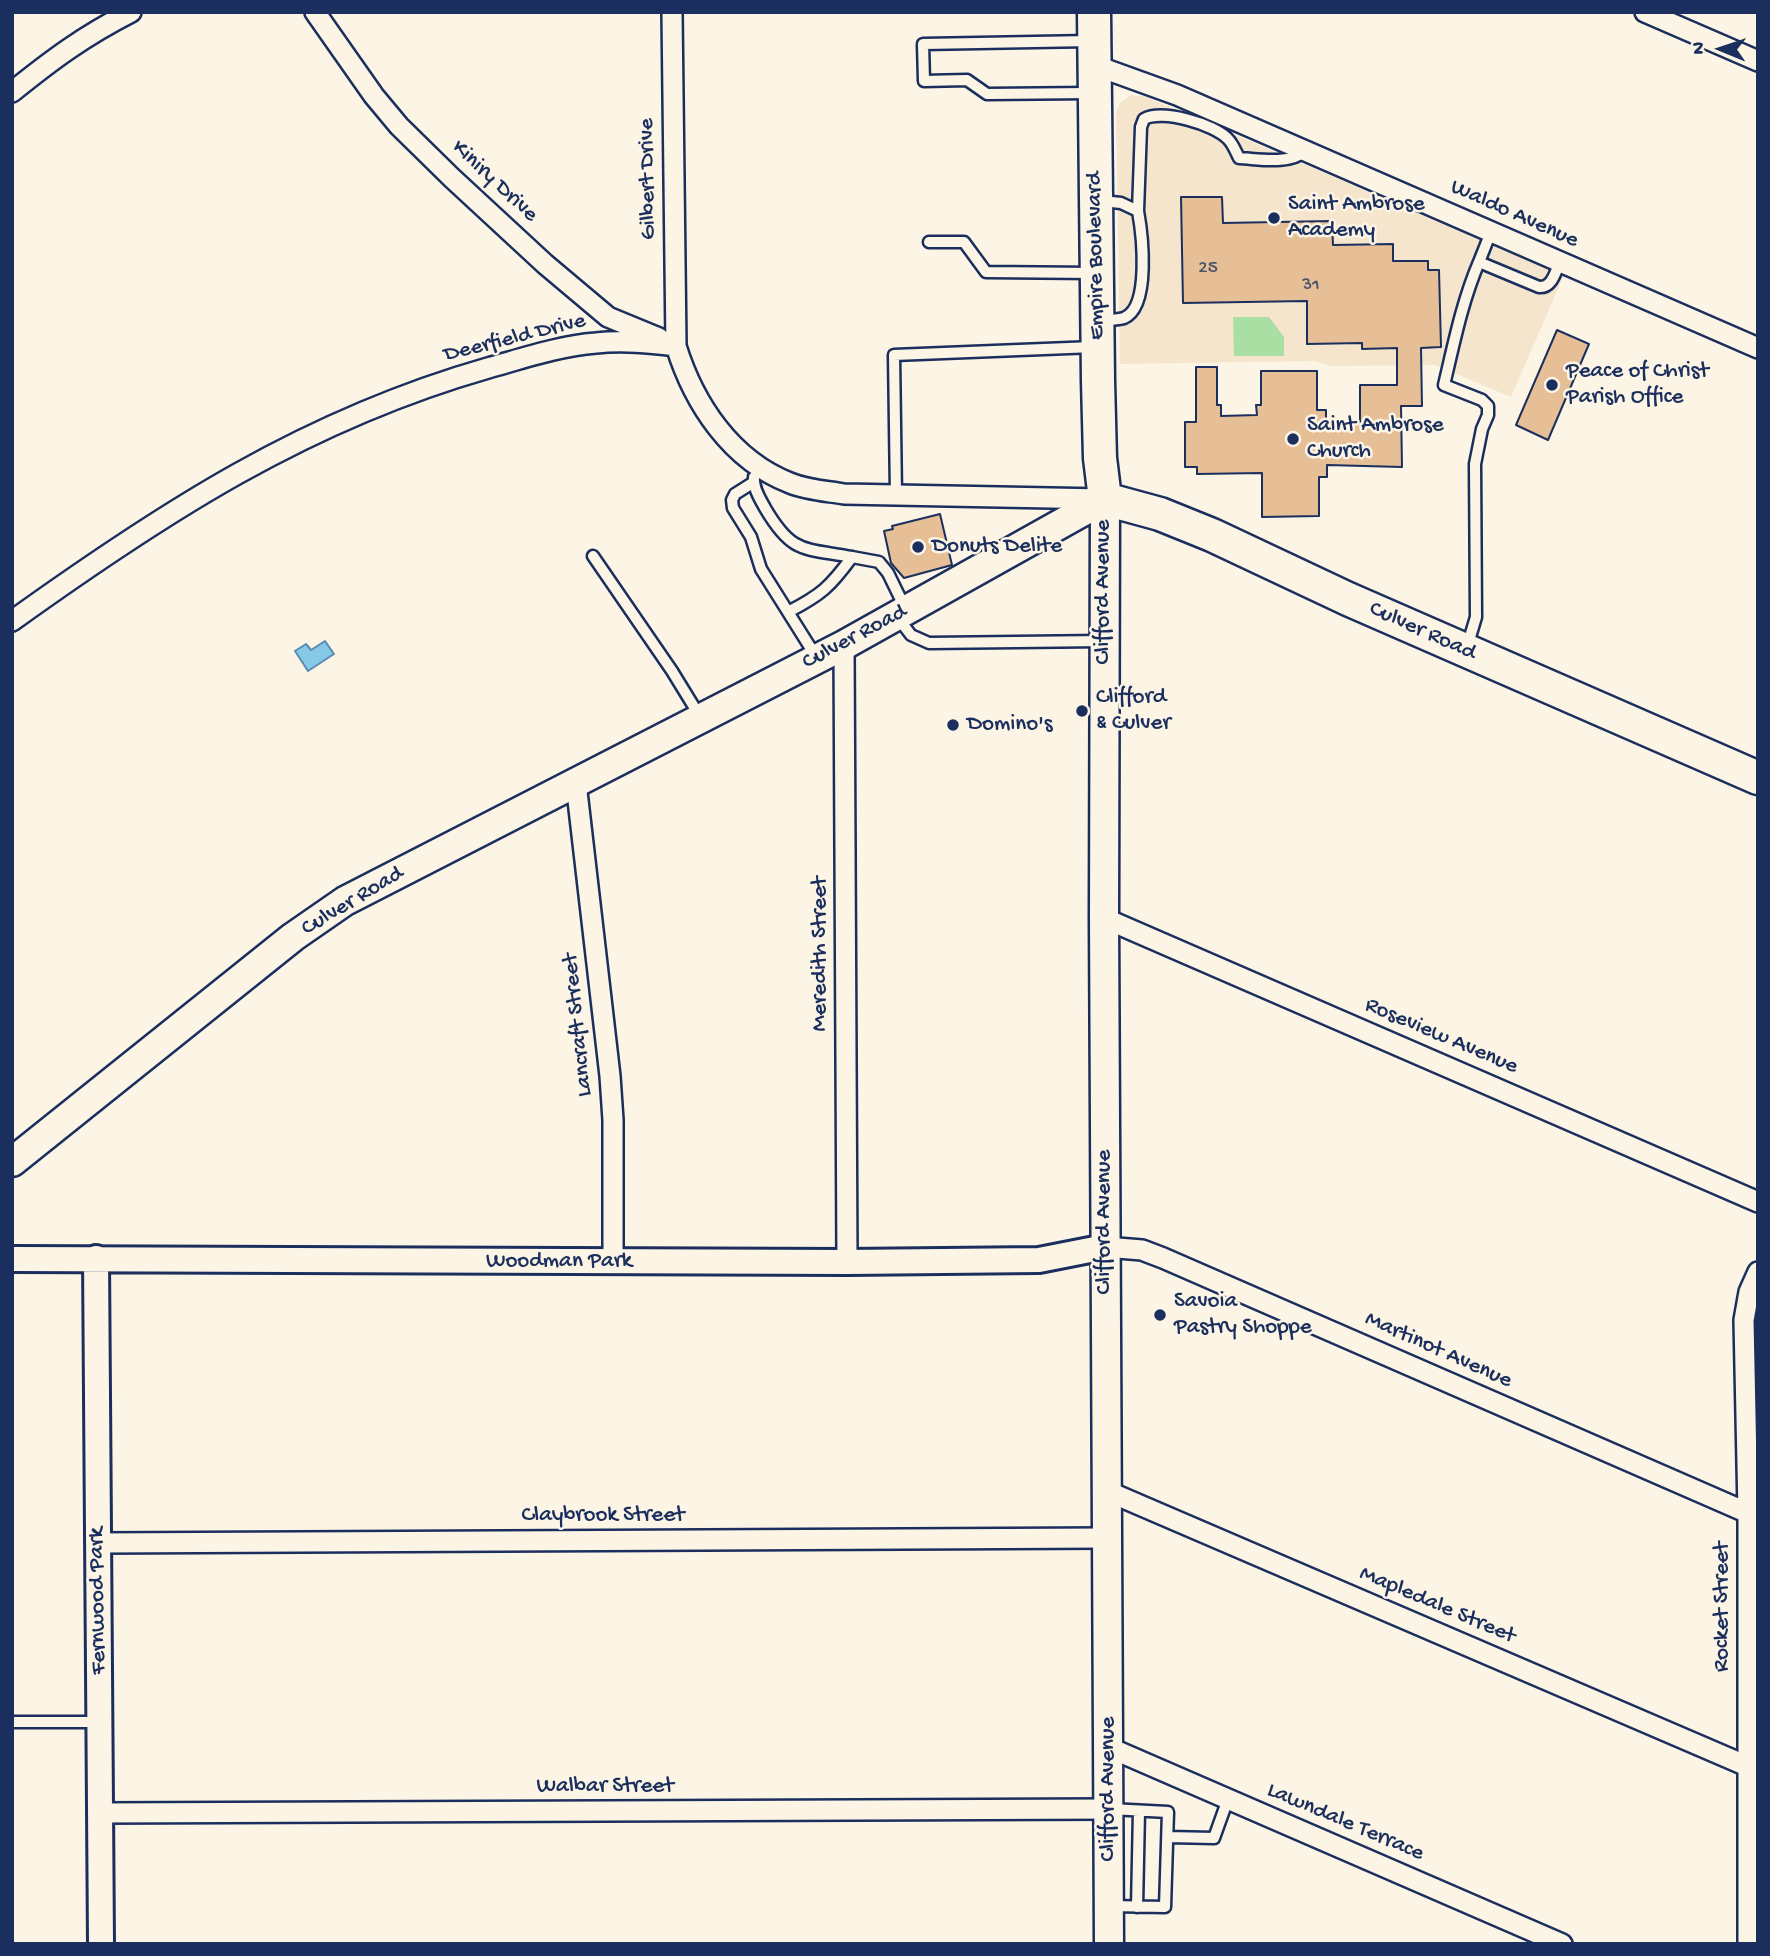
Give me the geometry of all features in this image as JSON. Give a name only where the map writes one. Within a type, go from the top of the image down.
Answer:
[{"type":"main road","name":"Empire Boulevard","points":[[1094,53],[1100,458],[1105,499]]},
{"type":"main road","name":"Culver Road","points":[[12,1162],[320,917],[345,901],[844,645],[1105,499],[1160,514],[1202,531],[1466,651],[1758,778]]},
{"type":"main road","name":"Clifford Avenue","points":[[1105,499],[1108,1748],[1109,1809],[1123,1907],[1110,1944]]},
{"type":"street","points":[[12,92],[65,49],[131,12]]},
{"type":"street","name":"Kiniry Drive","points":[[315,12],[391,116],[545,264],[608,317],[676,346]]},
{"type":"street","name":"Gilbert Drive","points":[[672,12],[676,346]]},
{"type":"street","points":[[1645,12],[1758,61]]},
{"type":"street","name":"Waldo Avenue","points":[[1094,53],[1177,95],[1758,348]]},
{"type":"street","name":"Deerfield Drive","points":[[12,621],[108,552],[185,503],[258,461],[330,425],[450,379],[566,347],[628,342],[676,346]]},
{"type":"street","points":[[676,346],[685,376],[697,400],[716,427],[738,449],[755,472],[817,490],[844,494],[1105,499]]},
{"type":"street","name":"Meredith Street","points":[[844,645],[847,1262]]},
{"type":"street","name":"Lancraft Street","points":[[576,783],[610,1076],[613,1120],[613,1263]]},
{"type":"street","name":"Roseview Avenue","points":[[1104,918],[1758,1202]]},
{"type":"street","name":"Woodman Park","points":[[12,1259],[613,1263],[1038,1260],[1105,1247]]},
{"type":"street","name":"Martinot Avenue","points":[[1105,1247],[1142,1250],[1163,1258],[1748,1513]]},
{"type":"street","name":"Fernwood Park","points":[[96,1258],[101,1944]]},
{"type":"street","name":"Rocket Street","points":[[1748,1944],[1748,1513],[1744,1320],[1749,1292],[1758,1272]]},
{"type":"street","name":"Mapledale Street","points":[[1107,1491],[1747,1766]]},
{"type":"street","name":"Claybrook Street","points":[[99,1543],[1107,1538]]},
{"type":"street","name":"Lawndale Terrace","points":[[1108,1748],[1562,1944]]},
{"type":"street","name":"Walbar Street","points":[[101,1813],[1109,1809]]},
{"type":"lane","points":[[923,44],[1094,53],[987,94],[967,80],[924,81],[923,44]]},
{"type":"lane","points":[[1177,95],[1178,116]]},
{"type":"lane","points":[[896,495],[894,355],[922,355],[1098,334],[1126,317],[1133,309],[1140,294],[1142,278],[1142,230],[1138,211],[1140,127],[1144,119],[1152,114],[1178,116],[1221,133],[1230,140],[1238,158],[1285,160],[1297,158],[1305,150]]},
{"type":"lane","points":[[1096,200],[1121,203],[1138,211]]},
{"type":"lane","points":[[1466,651],[1476,617],[1475,464],[1488,406],[1482,400],[1444,385],[1466,293],[1491,232]]},
{"type":"lane","points":[[929,242],[964,242],[986,272],[1097,273]]},
{"type":"lane","points":[[1479,262],[1545,288],[1550,284],[1560,262]]},
{"type":"lane","points":[[755,472],[759,497],[786,540],[799,548],[879,562],[888,573],[911,635],[929,643],[1104,641]]},
{"type":"lane","points":[[755,472],[735,494],[732,500],[733,508],[751,537],[761,569],[817,659]]},
{"type":"lane","points":[[593,556],[672,671],[701,719]]},
{"type":"lane","points":[[788,612],[831,586],[852,557]]},
{"type":"lane","points":[[12,1722],[100,1722]]},
{"type":"lane","points":[[1168,1837],[1214,1838],[1228,1799]]},
{"type":"lane","points":[[1109,1809],[1168,1812],[1165,1907],[1123,1907],[1139,1811]]},
{"type":"shaded area","name":"Saint Ambrose Academy","points":[[1131,95],[1146,97],[1564,275],[1511,397],[1435,365],[1330,366],[1315,361],[1120,364],[1116,112],[1120,103]]},
{"type":"green space","points":[[1233,317],[1269,317],[1284,337],[1284,356],[1234,356]]},
{"type":"water","points":[[325,641],[334,654],[308,671],[295,651],[306,644],[311,650]]},
{"type":"building","points":[[1181,197],[1222,197],[1223,223],[1332,221],[1333,245],[1393,244],[1393,261],[1428,261],[1428,270],[1439,270],[1441,347],[1421,348],[1422,406],[1401,406],[1402,467],[1327,465],[1327,477],[1319,477],[1319,516],[1262,517],[1262,473],[1197,474],[1197,467],[1185,467],[1185,422],[1196,422],[1196,367],[1217,367],[1217,405],[1221,405],[1221,416],[1257,415],[1256,405],[1261,405],[1261,371],[1317,371],[1317,410],[1326,410],[1326,422],[1360,422],[1360,385],[1397,385],[1397,348],[1362,349],[1362,343],[1307,344],[1307,301],[1183,303]]},
{"type":"building","name":"Peace of Christ Parish Office","points":[[1557,330],[1589,344],[1548,440],[1516,425]]},
{"type":"building","name":"Donuts Delite","points":[[940,514],[952,565],[904,578],[891,563],[884,531],[893,529],[892,526]]},
{"type":"place","name":"Saint Ambrose Academy","points":[[1274,218]]},
{"type":"place","name":"Peace of Christ Parish Office","points":[[1552,385]]},
{"type":"place","name":"Saint Ambrose Church","points":[[1293,439]]},
{"type":"place","name":"Donuts Delite","points":[[918,547]]},
{"type":"place","name":"Clifford & Culver","points":[[1082,711]]},
{"type":"place","name":"Domino's","points":[[953,725]]},
{"type":"place","name":"Savoia Pastry Shoppe","points":[[1160,1315]]}]
